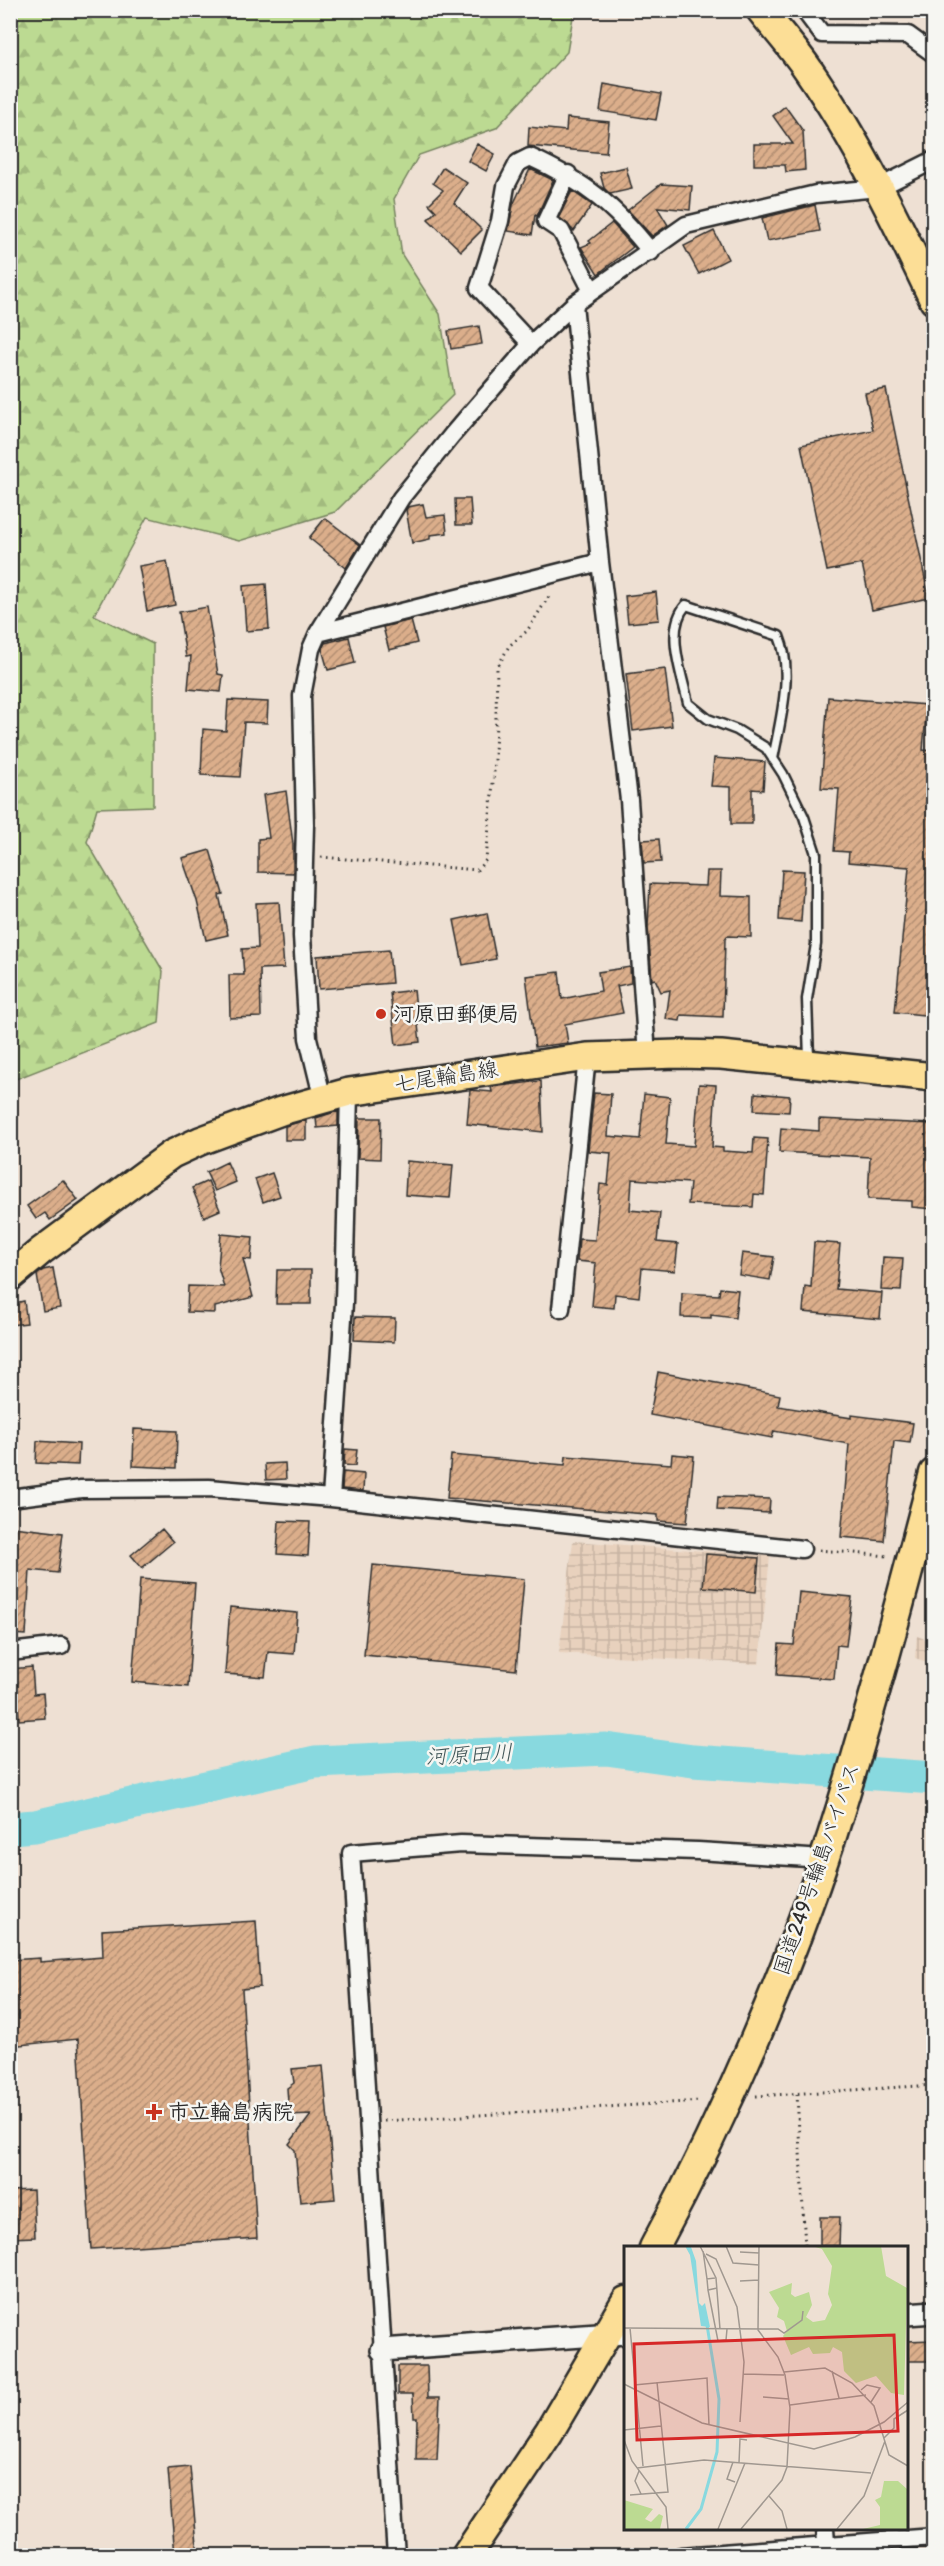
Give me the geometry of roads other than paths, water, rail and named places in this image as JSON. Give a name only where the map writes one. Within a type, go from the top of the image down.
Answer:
[{"type":"highway","points":[[761,10],[806,67],[850,136],[895,217],[933,300]]},
{"type":"highway","name":"国道249号輪島バイパス","points":[[655,2246],[729,2098],[776,1986],[827,1848],[876,1693],[933,1473]]},
{"type":"highway","points":[[466,2556],[617,2334],[624,2308]]},
{"type":"main road","name":"七尾輪島線","points":[[10,1278],[41,1251],[172,1154],[260,1118],[349,1092],[587,1057],[647,1054],[721,1055],[933,1077]]},
{"type":"street","points":[[804,10],[822,34],[908,35],[933,54]]},
{"type":"street","points":[[531,344],[479,288],[500,221],[506,186],[518,163],[530,157],[568,174],[611,206],[651,252]]},
{"type":"street","points":[[323,1100],[308,1038],[302,936],[304,856],[302,696],[318,633],[401,498],[531,344],[574,304],[651,252],[686,225],[816,194],[878,188],[933,160]]},
{"type":"street","points":[[568,174],[546,221],[561,231],[592,291]]},
{"type":"street","points":[[574,304],[600,562],[629,800],[647,1054]]},
{"type":"street","points":[[318,633],[600,562]]},
{"type":"street","points":[[561,1309],[587,1057]]},
{"type":"street","points":[[330,1498],[344,1303],[349,1092]]},
{"type":"street","points":[[10,1498],[81,1489],[209,1488],[330,1498],[802,1549]]},
{"type":"street","points":[[10,1652],[61,1646]]},
{"type":"street","points":[[396,2556],[351,1853],[461,1844],[698,1851],[827,1848]]},
{"type":"street","points":[[908,2314],[933,2312]]},
{"type":"street","points":[[382,2350],[617,2334]]},
{"type":"street","points":[[681,2556],[826,2543],[933,2537]]},
{"type":"lane","points":[[773,759],[784,682],[785,650],[779,636],[686,605],[679,614],[675,643],[688,703],[708,719],[736,730],[766,748],[804,817],[816,854],[816,944],[807,999],[809,1063]]},
{"type":"waterway","name":"河原田川","points":[[10,1828],[35,1826],[315,1762],[606,1749],[693,1761],[934,1778]]},
{"type":"place","name":"河原田郵便局","points":[[381,1014]]},
{"type":"place","name":"市立輪島病院","points":[[154,2112]]}]
